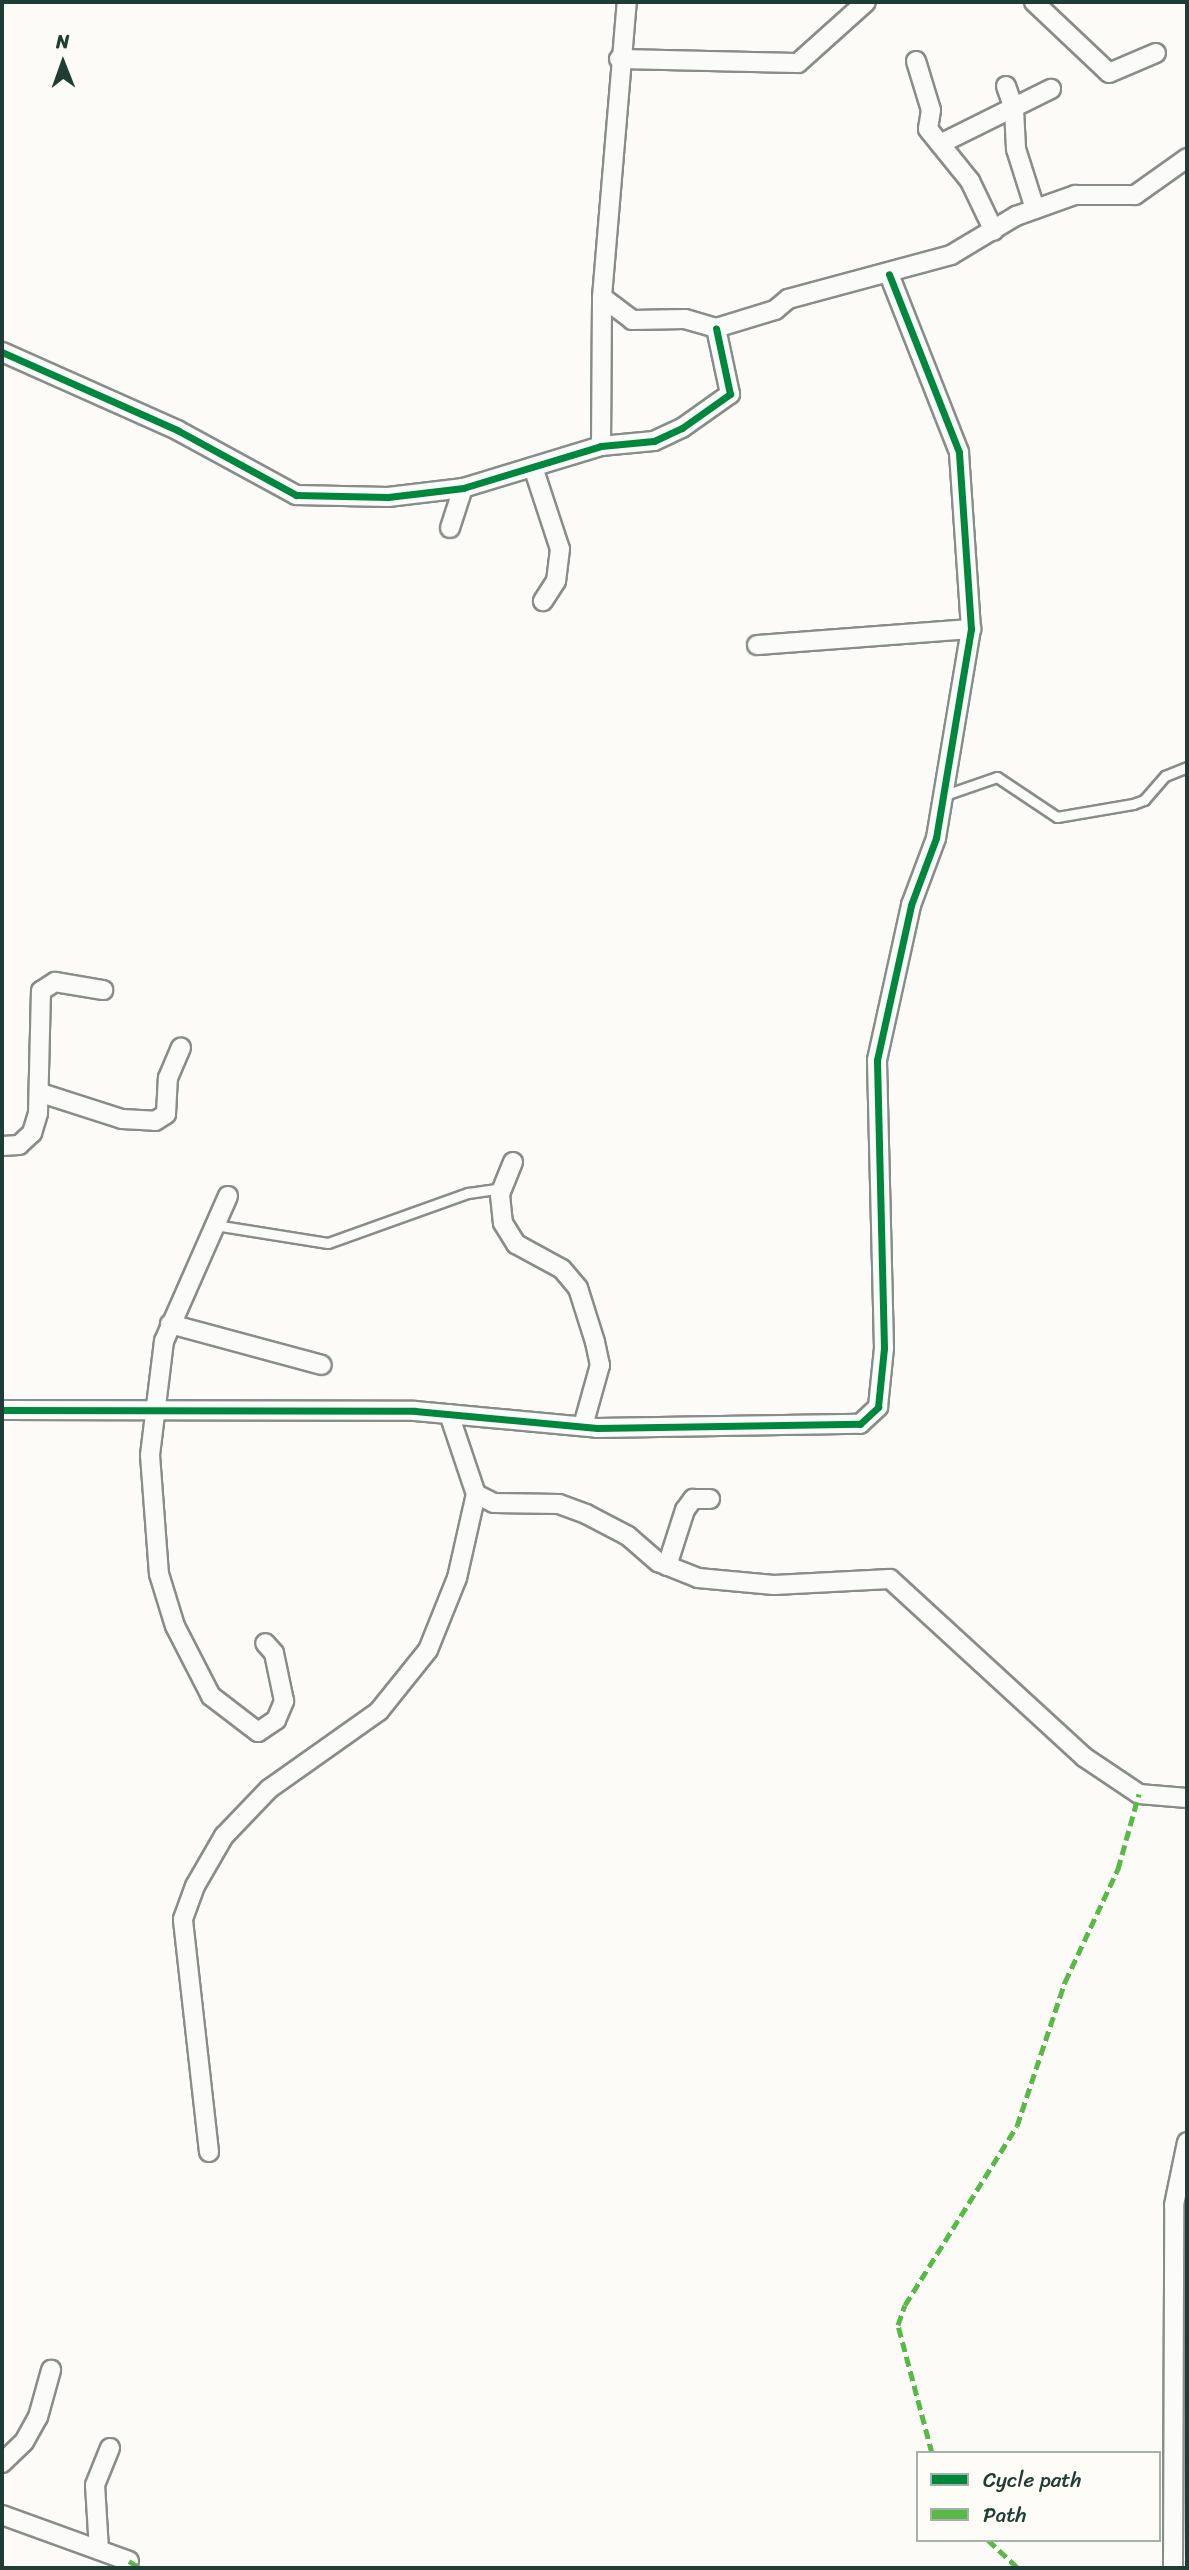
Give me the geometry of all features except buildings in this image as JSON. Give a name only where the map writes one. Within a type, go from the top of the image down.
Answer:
[{"type":"street","points":[[601,446],[602,297],[620,59],[627,2]]},
{"type":"street","points":[[620,59],[798,63],[866,2]]},
{"type":"street","points":[[1034,2],[1109,73],[1156,53]]},
{"type":"street","points":[[916,61],[931,110],[928,129],[970,181],[994,231]]},
{"type":"street","points":[[1006,86],[1014,109],[1016,149],[1035,209]]},
{"type":"street","points":[[940,144],[1051,89]]},
{"type":"street","points":[[602,297],[632,320],[685,320],[716,328],[775,310],[788,299],[951,256],[1035,209],[1075,195],[1135,195],[1187,158]]},
{"type":"street","points":[[2,1409],[151,1413],[449,1414],[583,1426],[860,1424],[878,1407],[884,1348],[877,1060],[911,905],[936,838],[940,798],[971,629],[959,452],[890,274]]},
{"type":"street","points":[[2,352],[177,430],[296,495],[388,497],[463,488],[601,446],[654,441],[730,394],[716,328]]},
{"type":"street","points":[[533,467],[560,549],[556,581],[543,601]]},
{"type":"street","points":[[450,528],[463,488]]},
{"type":"street","points":[[757,645],[971,629]]},
{"type":"street","points":[[2,1146],[19,1145],[32,1133],[41,1093],[37,1025],[41,991],[55,982],[103,990]]},
{"type":"street","points":[[41,1093],[122,1119],[155,1121],[166,1114],[168,1078],[181,1048]]},
{"type":"street","points":[[513,1163],[503,1188],[503,1223],[516,1244],[562,1269],[578,1288],[600,1365],[583,1426]]},
{"type":"street","points":[[228,1196],[170,1324],[151,1413],[159,1574],[175,1626],[211,1696],[258,1732],[276,1720],[284,1701],[274,1653],[265,1643]]},
{"type":"street","points":[[170,1324],[322,1365]]},
{"type":"street","points":[[209,2152],[183,1919],[195,1886],[224,1836],[269,1789],[379,1711],[428,1650],[457,1578],[476,1494],[449,1414]]},
{"type":"street","points":[[476,1494],[494,1503],[559,1504],[586,1514],[667,1566],[727,1584],[890,1579],[1084,1757],[1139,1794],[1187,1798]]},
{"type":"street","points":[[667,1566],[685,1510],[693,1499],[710,1499]]},
{"type":"street","points":[[1173,2568],[1174,2206],[1187,2143]]},
{"type":"street","points":[[2,2463],[24,2442],[38,2417],[51,2370]]},
{"type":"street","points":[[99,2550],[95,2485],[110,2448]]},
{"type":"street","points":[[2,2515],[129,2561]]},
{"type":"lane","points":[[940,798],[997,777],[1057,817],[1144,800],[1165,776],[1187,767]]},
{"type":"lane","points":[[214,1225],[328,1243],[468,1193],[503,1188]]},
{"type":"marked path","points":[[931,2451],[898,2325],[905,2305],[1017,2126],[1065,1982],[1118,1869],[1139,1794]]},
{"type":"marked path","points":[[990,2542],[1018,2568]]},
{"type":"marked path","points":[[129,2561],[140,2568]]},
{"type":"cycle path","points":[[2,1410],[415,1411],[597,1428],[860,1424],[878,1407],[884,1348],[877,1060],[911,905],[936,838],[971,629],[959,452],[889,274]]},
{"type":"cycle path","points":[[2,352],[177,430],[296,495],[388,497],[463,488],[601,446],[654,441],[682,428],[730,394],[716,328]]}]
